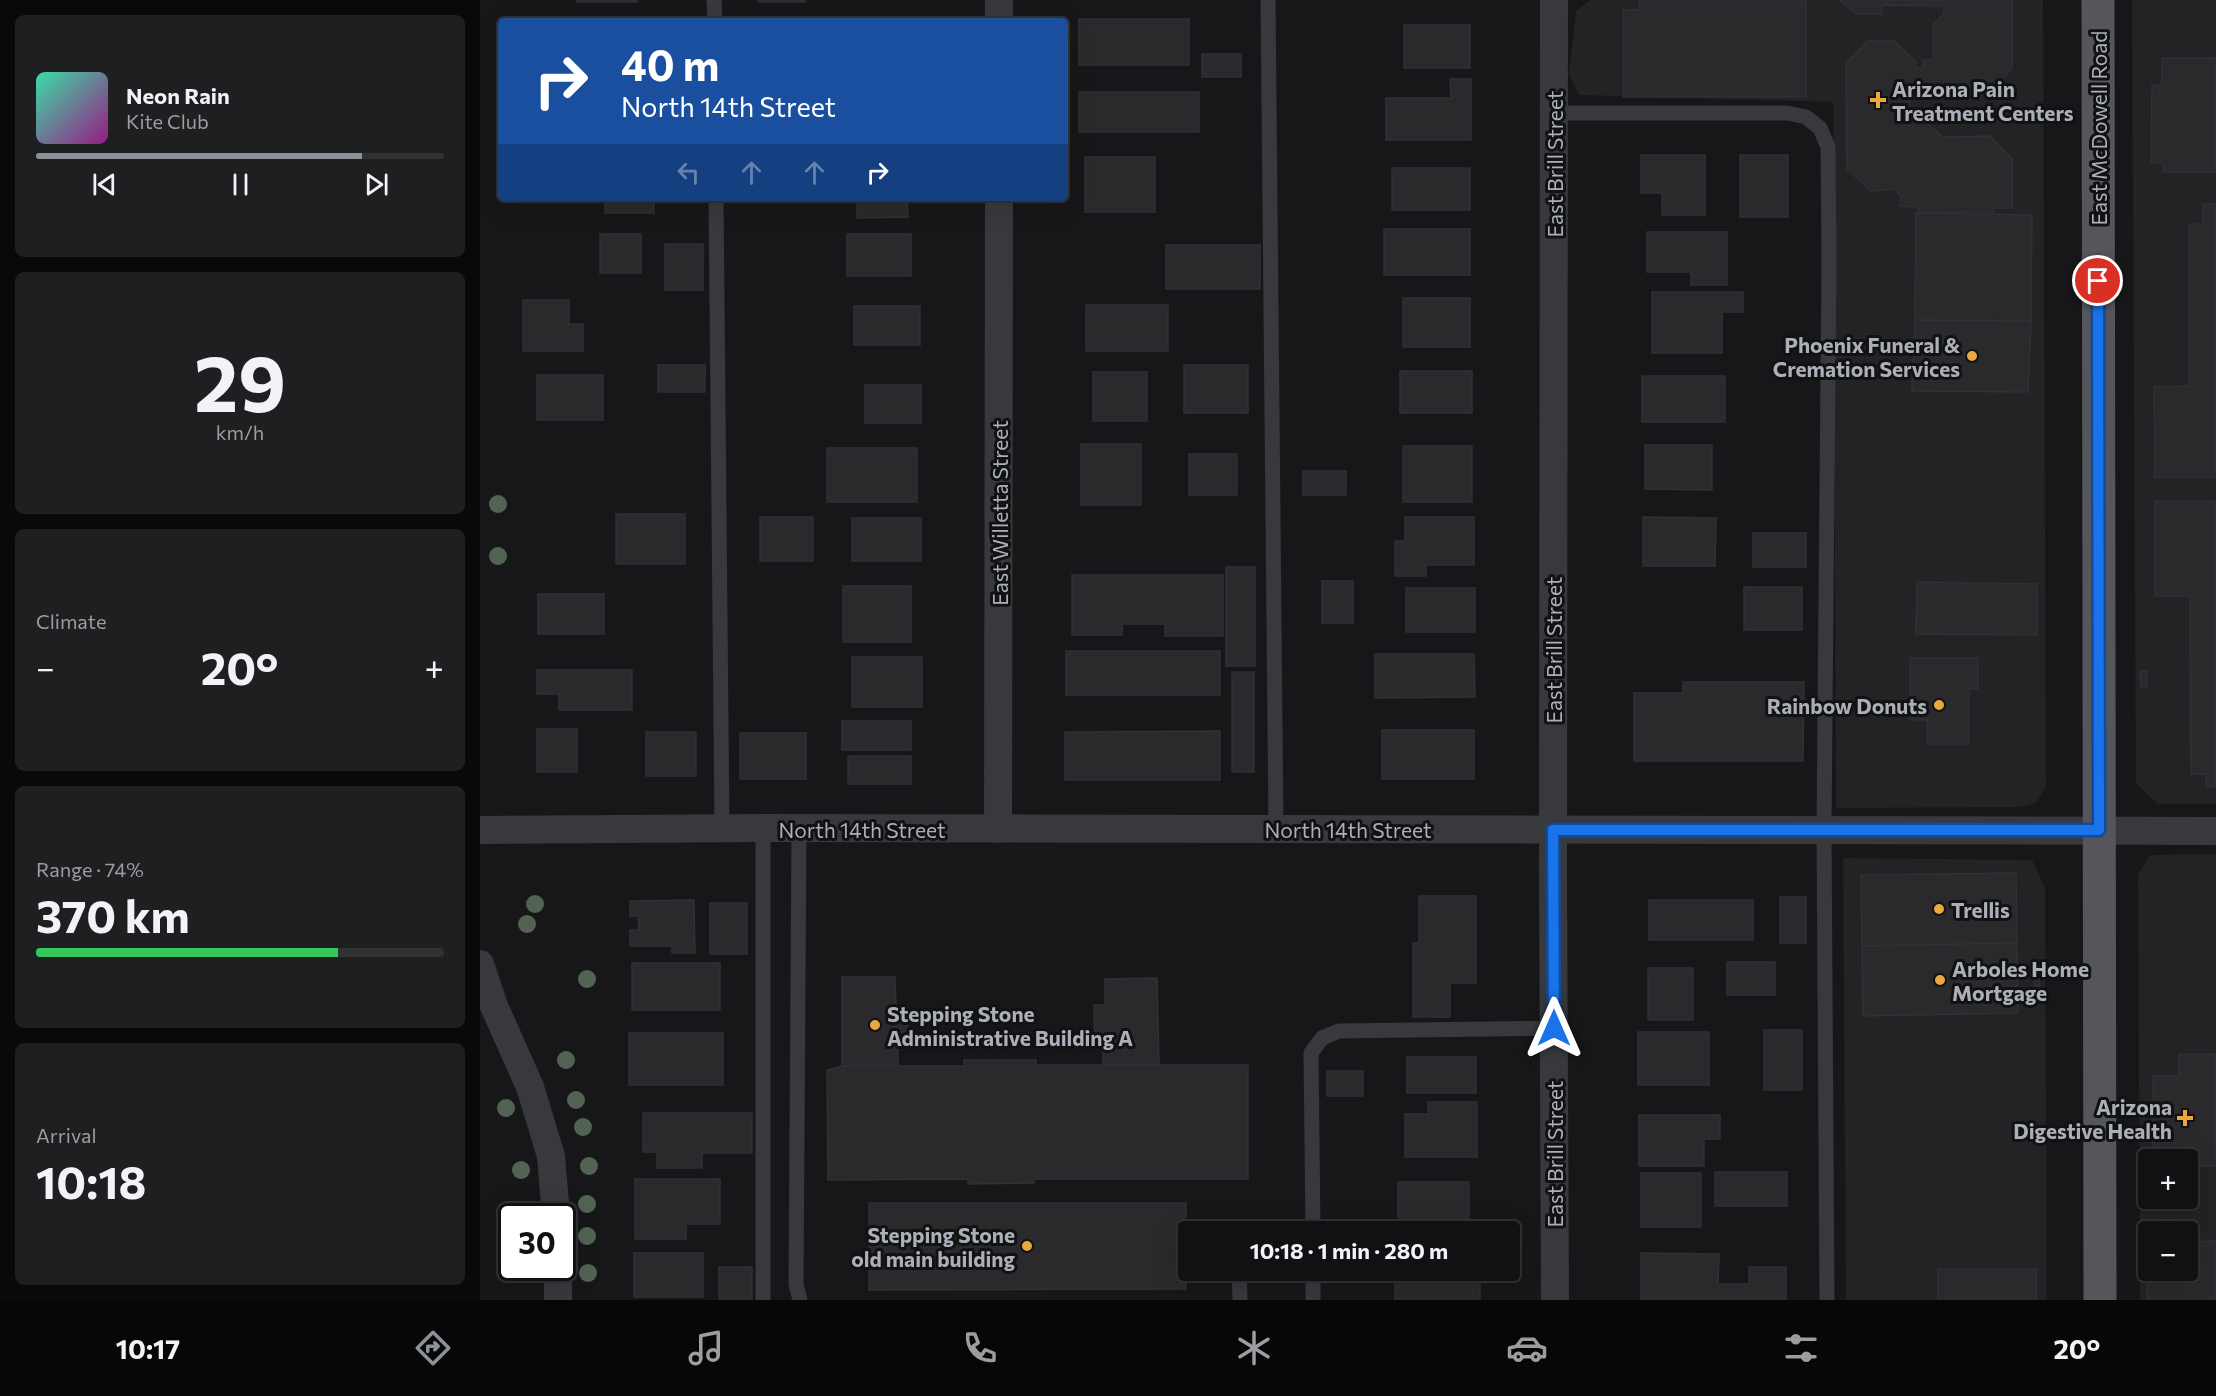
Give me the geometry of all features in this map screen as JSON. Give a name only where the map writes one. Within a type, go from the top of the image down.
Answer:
[{"type":"main road","name":"East McDowell Road","points":[[2098,0],[2100,1300]]},
{"type":"street","points":[[999,0],[999,18]]},
{"type":"street","name":"East Brill Street","points":[[1554,0],[1555,1300]]},
{"type":"street","name":"East Willetta Street","points":[[999,201],[999,829]]},
{"type":"street","name":"North 14th Street","points":[[480,830],[763,828],[2216,831]]},
{"type":"street","points":[[480,964],[494,1006],[530,1087],[551,1156],[555,1203]]},
{"type":"street","points":[[558,1281],[558,1300]]},
{"type":"lane","points":[[714,0],[715,18]]},
{"type":"lane","points":[[1268,0],[1276,829]]},
{"type":"lane","points":[[1554,113],[1787,113],[1806,117],[1820,128],[1828,147],[1824,830],[1827,1300]]},
{"type":"lane","points":[[716,201],[722,828]]},
{"type":"lane","points":[[763,828],[763,1300]]},
{"type":"lane","points":[[799,829],[796,1284],[800,1300]]},
{"type":"lane","points":[[1313,1221],[1311,1053],[1322,1038],[1339,1031],[1554,1028]]},
{"type":"lane","points":[[1239,1281],[1240,1300]]},
{"type":"lane","points":[[1313,1281],[1314,1300]]},
{"type":"shaded area","points":[[1590,0],[2043,0],[2046,788],[2036,803],[2020,807],[1836,808],[1833,102],[1579,95],[1569,74],[1576,11]]},
{"type":"shaded area","points":[[2132,0],[2216,0],[2216,804],[2157,804],[2136,783]]},
{"type":"shaded area","points":[[2216,854],[2216,1300],[2140,1300],[2140,1281],[2198,1281],[2198,1221],[2140,1221],[2140,1209],[2198,1209],[2198,1149],[2139,1149],[2138,874],[2150,855]]},
{"type":"shaded area","points":[[1843,858],[2032,860],[2045,888],[2047,1300],[1846,1300]]},
{"type":"building","points":[[577,0],[637,0],[637,2],[577,2]]},
{"type":"building","points":[[759,0],[805,0],[805,2],[759,2]]},
{"type":"building","points":[[1639,0],[1806,0],[1806,97],[1623,97],[1623,10],[1639,10]]},
{"type":"building","name":"Arizona Pain Treatment Centers","points":[[1839,0],[2012,0],[2012,68],[1993,89],[1910,91],[1910,109],[1943,137],[1990,136],[2012,159],[2012,208],[1993,208],[1993,212],[1920,212],[1916,207],[1900,206],[1901,196],[1894,189],[1871,191],[1847,169],[1846,63],[1868,41],[1894,41],[1916,62],[1916,68],[1923,68],[1923,60],[1933,60],[1933,25],[1944,14],[1944,6],[1882,5],[1882,14],[1857,14]]},
{"type":"building","points":[[1079,19],[1189,19],[1189,65],[1079,65]]},
{"type":"building","points":[[1404,25],[1470,25],[1470,68],[1404,68]]},
{"type":"building","points":[[1202,54],[1241,54],[1241,77],[1202,77]]},
{"type":"building","points":[[2162,58],[2216,58],[2216,172],[2163,172],[2163,163],[2151,163],[2152,85],[2162,85]]},
{"type":"building","points":[[1450,79],[1471,79],[1471,140],[1386,140],[1386,98],[1451,98]]},
{"type":"building","points":[[1079,92],[1199,92],[1199,132],[1079,132]]},
{"type":"building","points":[[1641,155],[1705,155],[1705,215],[1662,215],[1662,193],[1641,193]]},
{"type":"building","points":[[1740,155],[1788,155],[1788,217],[1740,217]]},
{"type":"building","points":[[1085,157],[1155,157],[1155,212],[1085,212]]},
{"type":"building","points":[[1392,168],[1470,168],[1470,210],[1392,210]]},
{"type":"building","points":[[605,201],[654,201],[654,213],[605,213]]},
{"type":"building","points":[[857,201],[907,201],[908,217],[857,218]]},
{"type":"building","points":[[2203,204],[2216,204],[2216,477],[2155,477],[2154,387],[2189,386],[2189,224],[2203,224]]},
{"type":"building","points":[[1916,213],[2032,215],[2031,321],[1915,320]]},
{"type":"building","points":[[1384,229],[1470,229],[1470,275],[1384,275]]},
{"type":"building","points":[[1647,232],[1727,232],[1727,285],[1691,285],[1691,272],[1647,272]]},
{"type":"building","points":[[600,234],[641,234],[641,273],[600,273]]},
{"type":"building","points":[[847,234],[911,234],[911,276],[847,276]]},
{"type":"building","points":[[665,244],[703,244],[703,290],[665,290]]},
{"type":"building","points":[[1166,245],[1260,245],[1260,289],[1166,289]]},
{"type":"building","points":[[1652,292],[1743,292],[1743,312],[1722,312],[1722,353],[1652,353]]},
{"type":"building","points":[[1403,298],[1470,298],[1470,347],[1403,347]]},
{"type":"building","points":[[523,300],[569,300],[569,324],[583,324],[583,351],[523,351]]},
{"type":"building","points":[[1086,305],[1168,305],[1168,351],[1086,351]]},
{"type":"building","points":[[854,306],[920,306],[920,345],[854,345]]},
{"type":"building","name":"Phoenix Funeral & Cremation Services","points":[[1915,320],[2031,321],[2028,392],[1912,391]]},
{"type":"building","points":[[658,365],[705,365],[705,392],[658,392]]},
{"type":"building","points":[[1184,365],[1248,365],[1248,413],[1184,413]]},
{"type":"building","points":[[1400,371],[1472,371],[1472,413],[1400,413]]},
{"type":"building","points":[[1093,372],[1147,372],[1147,421],[1093,421]]},
{"type":"building","points":[[537,375],[603,375],[603,420],[537,420]]},
{"type":"building","points":[[1642,376],[1725,376],[1725,422],[1642,422]]},
{"type":"building","points":[[865,385],[921,385],[921,423],[865,423]]},
{"type":"building","points":[[1081,444],[1141,444],[1141,505],[1081,505]]},
{"type":"building","points":[[1645,445],[1712,445],[1712,490],[1645,489]]},
{"type":"building","points":[[1403,446],[1472,446],[1472,502],[1403,502]]},
{"type":"building","points":[[827,448],[917,448],[917,502],[827,502]]},
{"type":"building","points":[[1189,454],[1237,454],[1237,495],[1189,495]]},
{"type":"building","points":[[1303,471],[1346,471],[1346,495],[1303,495]]},
{"type":"building","points":[[2155,501],[2216,501],[2216,787],[2206,787],[2206,774],[2191,774],[2190,596],[2155,596]]},
{"type":"building","points":[[616,514],[685,514],[685,564],[616,564]]},
{"type":"building","points":[[760,517],[813,517],[813,561],[760,561]]},
{"type":"building","points":[[1405,517],[1474,517],[1474,565],[1426,565],[1426,576],[1395,576],[1395,541],[1405,541]]},
{"type":"building","points":[[1643,517],[1716,518],[1715,566],[1643,566]]},
{"type":"building","points":[[852,518],[921,518],[921,561],[852,561]]},
{"type":"building","points":[[1753,533],[1806,533],[1806,567],[1753,567]]},
{"type":"building","points":[[1226,567],[1255,567],[1255,666],[1226,666]]},
{"type":"building","points":[[1072,575],[1223,575],[1223,636],[1165,636],[1165,624],[1122,624],[1122,635],[1072,635]]},
{"type":"building","points":[[1322,581],[1353,581],[1353,623],[1322,623]]},
{"type":"building","points":[[1917,582],[2037,584],[2037,635],[1916,634]]},
{"type":"building","points":[[843,586],[911,586],[911,642],[843,642]]},
{"type":"building","points":[[1744,587],[1802,587],[1802,630],[1744,630]]},
{"type":"building","points":[[1406,588],[1475,588],[1475,632],[1406,632]]},
{"type":"building","points":[[538,594],[604,594],[604,634],[538,634]]},
{"type":"building","points":[[1066,651],[1220,651],[1220,695],[1066,695]]},
{"type":"building","points":[[1375,654],[1474,654],[1475,697],[1375,698]]},
{"type":"building","points":[[852,657],[922,657],[922,707],[852,707]]},
{"type":"building","name":"Rainbow Donuts","points":[[1910,658],[1978,658],[1978,689],[1969,689],[1969,744],[1927,744],[1927,720],[1910,720]]},
{"type":"building","points":[[537,670],[632,670],[632,710],[559,710],[559,694],[537,694]]},
{"type":"building","points":[[2140,671],[2147,671],[2147,687],[2141,688]]},
{"type":"building","points":[[1232,672],[1254,672],[1254,772],[1232,772]]},
{"type":"building","points":[[1683,682],[1804,682],[1803,761],[1634,761],[1634,693],[1683,693]]},
{"type":"building","points":[[842,721],[911,721],[911,750],[842,750]]},
{"type":"building","points":[[537,729],[577,729],[577,772],[537,772]]},
{"type":"building","points":[[1382,730],[1474,730],[1474,779],[1382,779]]},
{"type":"building","points":[[1220,731],[1220,780],[1065,780],[1065,732]]},
{"type":"building","points":[[646,732],[696,732],[696,776],[646,776]]},
{"type":"building","points":[[740,733],[806,733],[806,779],[740,779]]},
{"type":"building","points":[[848,756],[911,756],[911,784],[848,784]]},
{"type":"building","name":"Trellis","points":[[2016,873],[2017,943],[1862,946],[1861,875]]},
{"type":"building","points":[[1419,896],[1476,896],[1476,983],[1450,983],[1450,1017],[1413,1017],[1413,943],[1419,943]]},
{"type":"building","points":[[1780,897],[1806,897],[1806,943],[1780,943]]},
{"type":"building","points":[[694,900],[695,953],[672,953],[672,946],[630,946],[630,930],[639,930],[638,916],[630,916],[630,901]]},
{"type":"building","points":[[1649,900],[1753,900],[1753,940],[1649,940]]},
{"type":"building","points":[[710,903],[747,903],[747,954],[710,954]]},
{"type":"building","name":"Arboles Home Mortgage","points":[[2017,943],[2018,1013],[1863,1016],[1862,946]]},
{"type":"building","points":[[1727,962],[1775,962],[1775,995],[1727,995]]},
{"type":"building","points":[[632,963],[720,963],[720,1010],[632,1010]]},
{"type":"building","points":[[1648,968],[1693,968],[1693,1020],[1648,1020]]},
{"type":"building","points":[[2035,972],[2039,972],[2039,989],[2035,989]]},
{"type":"building","name":"Stepping Stone Administrative Building A","points":[[842,977],[895,977],[896,1006],[907,1006],[908,1043],[898,1043],[898,1066],[842,1066]]},
{"type":"building","points":[[1157,978],[1159,1065],[1103,1065],[1103,1044],[1095,1044],[1094,1005],[1105,1005],[1105,979]]},
{"type":"building","points":[[1764,1030],[1802,1030],[1802,1090],[1764,1090]]},
{"type":"building","points":[[1638,1032],[1709,1032],[1709,1085],[1638,1085]]},
{"type":"building","points":[[629,1033],[723,1033],[723,1085],[629,1085]]},
{"type":"building","name":"Arizona Digestive Health","points":[[2179,1054],[2216,1054],[2216,1166],[2198,1166],[2198,1149],[2153,1149],[2153,1076],[2179,1076]]},
{"type":"building","points":[[1407,1057],[1476,1057],[1476,1093],[1407,1093]]},
{"type":"building","points":[[964,1060],[1036,1060],[1036,1065],[1248,1065],[1248,1179],[1034,1179],[1034,1183],[968,1184],[968,1179],[828,1180],[827,1070],[842,1066],[964,1066]]},
{"type":"building","points":[[1327,1071],[1363,1071],[1363,1096],[1327,1096]]},
{"type":"building","points":[[1428,1102],[1477,1102],[1477,1157],[1405,1157],[1405,1114],[1428,1114]]},
{"type":"building","points":[[643,1113],[752,1113],[752,1153],[702,1153],[702,1168],[657,1168],[657,1152],[643,1152]]},
{"type":"building","points":[[1639,1115],[1720,1115],[1720,1139],[1704,1139],[1704,1166],[1639,1166]]},
{"type":"building","points":[[1715,1172],[1787,1172],[1787,1206],[1715,1206]]},
{"type":"building","points":[[1641,1173],[1701,1173],[1701,1227],[1641,1227]]},
{"type":"building","points":[[635,1179],[720,1179],[720,1224],[686,1224],[686,1239],[635,1239]]},
{"type":"building","points":[[1398,1182],[1469,1182],[1469,1221],[1398,1221]]},
{"type":"building","name":"Stepping Stone old main building","points":[[869,1203],[1186,1203],[1186,1221],[1178,1221],[1178,1281],[1186,1281],[1186,1289],[869,1290]]},
{"type":"building","points":[[2216,1241],[2216,1300],[2147,1300],[2147,1281],[2198,1281],[2198,1242]]},
{"type":"building","points":[[634,1253],[703,1253],[703,1297],[634,1297]]},
{"type":"building","points":[[1641,1253],[1719,1254],[1718,1284],[1749,1284],[1749,1267],[1786,1267],[1786,1300],[1641,1300]]},
{"type":"building","points":[[719,1267],[752,1267],[752,1300],[719,1300]]},
{"type":"building","points":[[1938,1269],[2036,1269],[2036,1300],[1938,1300]]},
{"type":"building","points":[[1395,1281],[1480,1281],[1480,1300],[1395,1300]]},
{"type":"place","name":"Arizona Pain Treatment Centers","points":[[1878,100]]},
{"type":"place","name":"Phoenix Funeral & Cremation Services","points":[[1972,356]]},
{"type":"place","name":"Rainbow Donuts","points":[[1939,705]]},
{"type":"place","name":"Trellis","points":[[1939,909]]},
{"type":"place","name":"Arboles Home Mortgage","points":[[1940,980]]},
{"type":"place","name":"Stepping Stone Administrative Building A","points":[[875,1025]]},
{"type":"place","name":"Arizona Digestive Health","points":[[2185,1118]]},
{"type":"place","name":"Stepping Stone old main building","points":[[1027,1246]]},
{"type":"route","points":[[1554,1028],[1553,830],[2099,830],[2098,281]]}]
